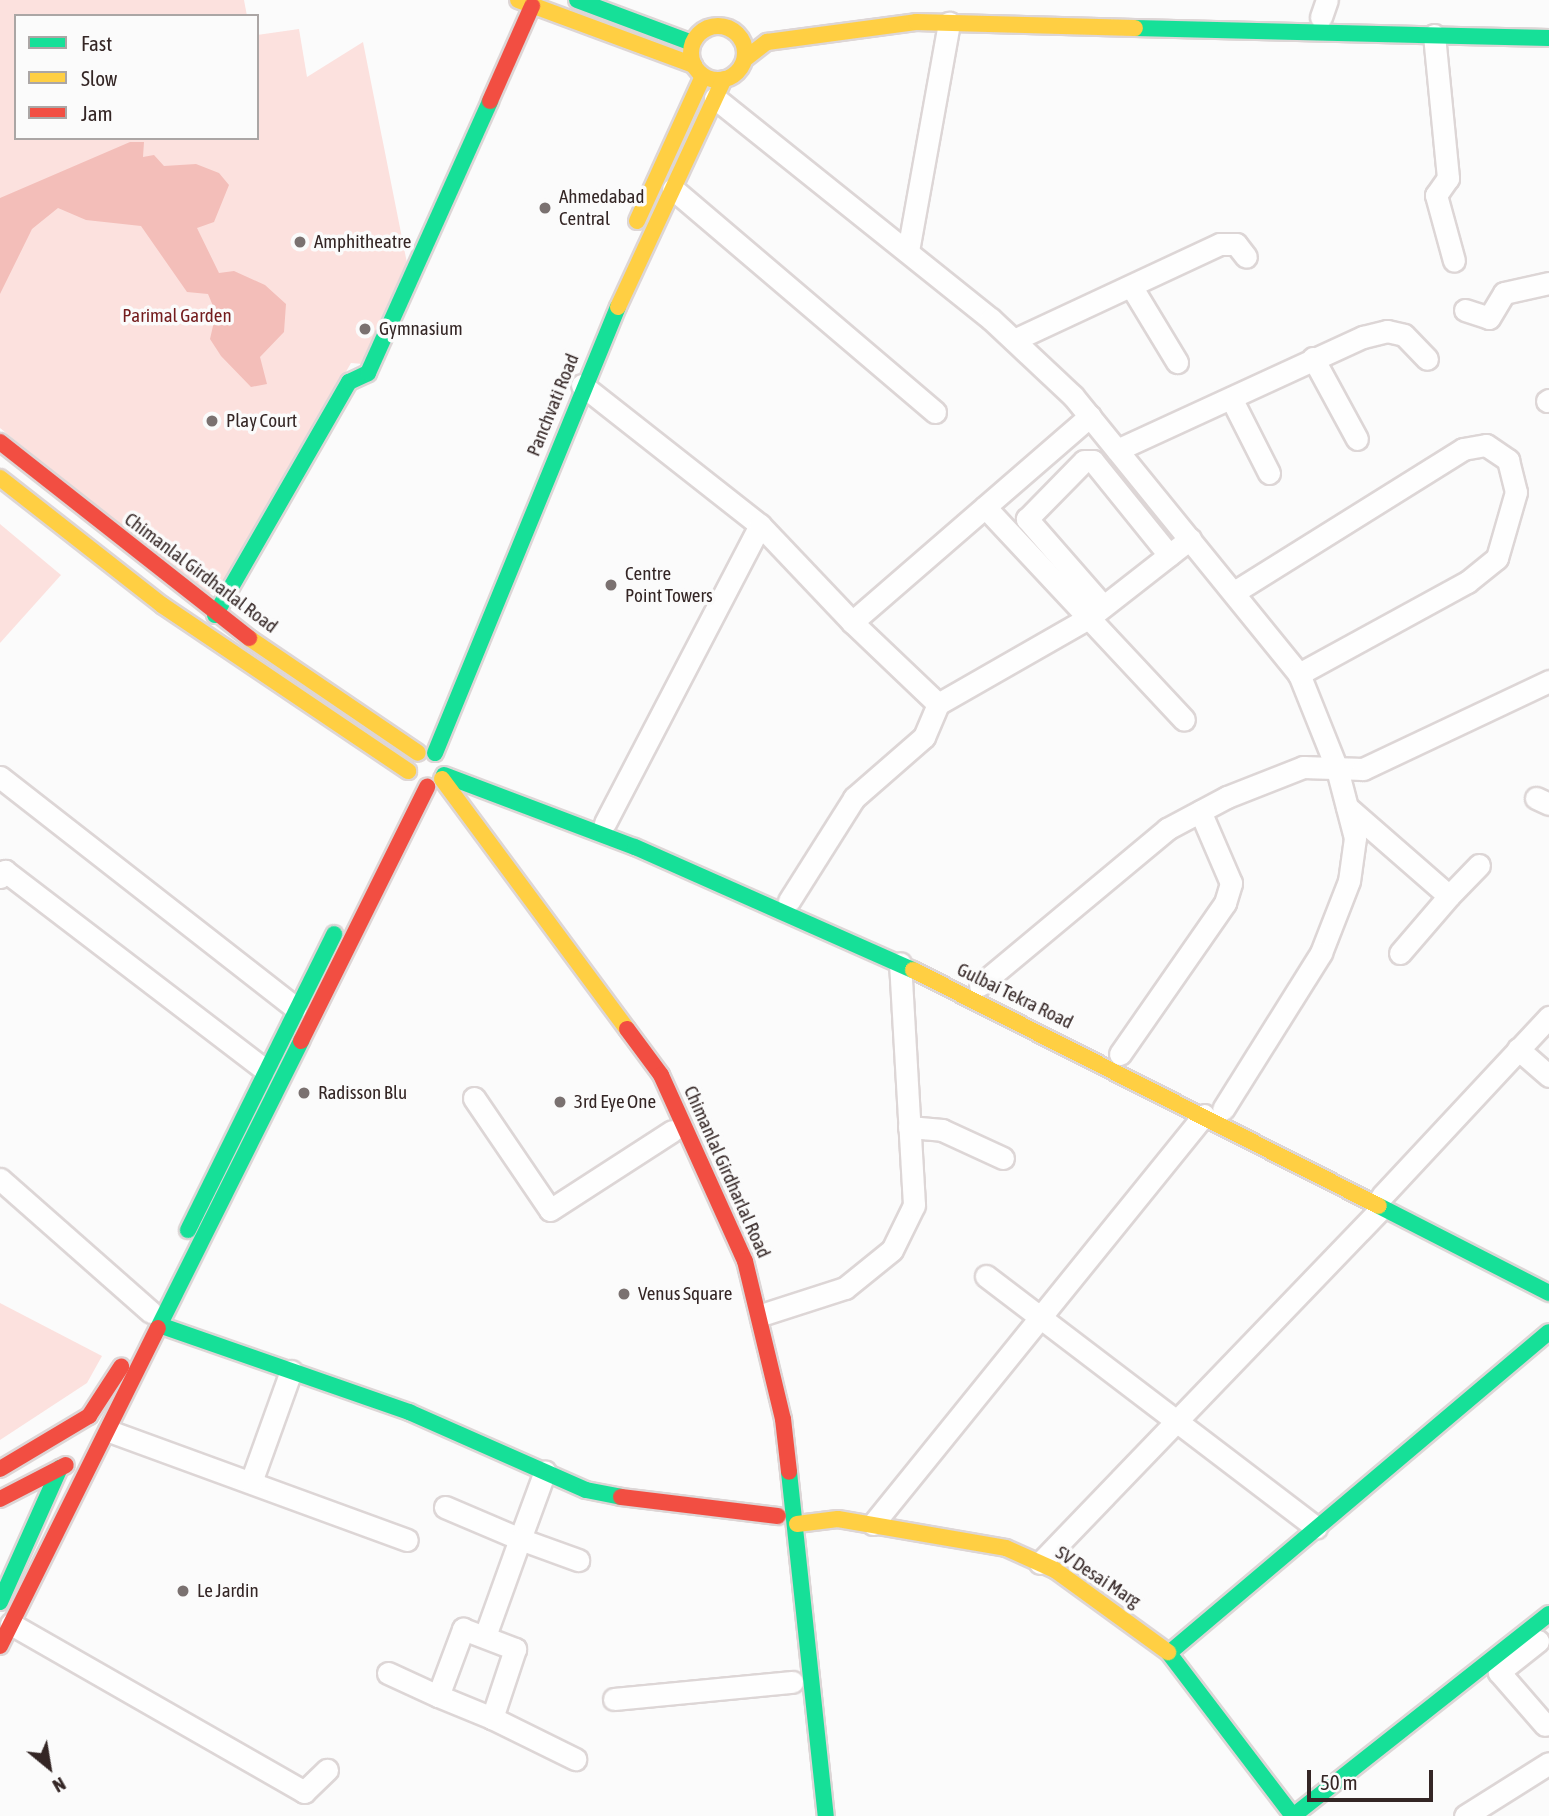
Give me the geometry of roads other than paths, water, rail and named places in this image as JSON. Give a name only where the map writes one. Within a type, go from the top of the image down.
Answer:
[{"type":"main road","points":[[577,0],[692,43]]},
{"type":"main road","points":[[215,615],[349,382],[368,373],[525,3],[698,71],[720,89],[745,59],[767,42],[827,30],[949,23],[1549,38]]},
{"type":"main road","points":[[692,43],[714,26],[741,38],[824,16],[916,8],[1324,8],[1549,22]]},
{"type":"main road","points":[[741,38],[745,59]]},
{"type":"main road","points":[[626,244],[698,71],[692,43]]},
{"type":"main road","name":"Panchvati Road","points":[[429,770],[582,385],[720,89]]},
{"type":"main road","name":"Chimanlal Girdharlal Road","points":[[0,442],[215,615],[429,770],[613,1002],[660,1075],[725,1211],[761,1315],[775,1368],[797,1524],[826,1816]]},
{"type":"main road","name":"Chimanlal Girdharlal Road","points":[[0,478],[162,605],[429,770],[470,846],[600,1010],[672,1131],[721,1253]]},
{"type":"main road","points":[[0,1469],[89,1416],[156,1319],[429,770],[482,589]]},
{"type":"main road","points":[[0,1646],[94,1451],[109,1431],[264,1069],[429,770]]},
{"type":"main road","name":"Gulbai Tekra Road","points":[[429,770],[531,796],[605,823],[1012,999]]},
{"type":"main road","name":"Gulbai Tekra Road","points":[[429,770],[635,847],[900,963],[1214,1112]]},
{"type":"main road","name":"Gulbai Tekra Road","points":[[1059,1022],[1120,1054],[1214,1112],[1549,1293]]},
{"type":"main road","name":"Gulbai Tekra Road","points":[[1381,1203],[1549,1275]]},
{"type":"main road","points":[[729,1277],[755,1370],[779,1516],[792,1682],[807,1816]]},
{"type":"main road","points":[[156,1319],[545,1471],[586,1490],[656,1505],[779,1516]]},
{"type":"main road","points":[[1169,1653],[1316,1527],[1438,1432],[1549,1332]]},
{"type":"main road","points":[[0,1499],[94,1451]]},
{"type":"main road","points":[[0,1602],[60,1468]]},
{"type":"main road","name":"SV Desai Marg","points":[[797,1524],[873,1524],[951,1534],[1040,1563],[1169,1653],[1293,1816]]},
{"type":"main road","points":[[1539,1642],[1549,1614]]},
{"type":"main road","points":[[1293,1816],[1494,1667]]},
{"type":"street","points":[[908,251],[949,23]]},
{"type":"street","points":[[1434,35],[1448,178],[1436,195],[1454,261]]},
{"type":"street","points":[[720,89],[1014,340],[1090,416],[1236,591],[1299,674],[1337,769],[1355,838],[1349,881],[1321,953],[1214,1112],[1041,1317],[873,1524]]},
{"type":"street","points":[[673,189],[935,412]]},
{"type":"street","points":[[1014,340],[1220,244],[1236,244],[1246,257]]},
{"type":"street","points":[[1465,310],[1489,318],[1504,293],[1549,283]]},
{"type":"street","points":[[1131,286],[1177,362]]},
{"type":"street","points":[[1117,450],[1314,358],[1387,331],[1417,343],[1427,359]]},
{"type":"street","points":[[1314,358],[1357,439]]},
{"type":"street","points":[[582,385],[760,525],[852,622],[938,704]]},
{"type":"street","points":[[1231,398],[1269,473]]},
{"type":"street","points":[[852,622],[1090,416]]},
{"type":"street","points":[[1236,591],[1463,449],[1486,445],[1508,460],[1516,492],[1497,558],[1467,582],[1299,674]]},
{"type":"street","points":[[1169,555],[1093,461],[1084,461],[1027,519],[1096,611],[1184,720]]},
{"type":"street","points":[[985,507],[1096,611]]},
{"type":"street","points":[[605,823],[760,525]]},
{"type":"street","points":[[789,901],[854,798],[924,737],[938,704],[1096,611],[1190,539]]},
{"type":"street","points":[[980,985],[1167,830],[1200,811],[1303,767],[1363,769],[1549,681]]},
{"type":"street","points":[[0,777],[296,1008]]},
{"type":"street","points":[[1347,807],[1449,896]]},
{"type":"street","points":[[1120,1054],[1225,902],[1231,884],[1200,811]]},
{"type":"street","points":[[1400,953],[1479,865]]},
{"type":"street","points":[[0,877],[5,871],[264,1069]]},
{"type":"street","points":[[761,1315],[845,1288],[892,1250],[914,1205],[900,963]]},
{"type":"street","points":[[1040,1563],[1381,1203],[1549,1017]]},
{"type":"street","points":[[1518,1049],[1549,1076]]},
{"type":"street","points":[[474,1098],[550,1210],[672,1131]]},
{"type":"street","points":[[909,1127],[942,1130],[1003,1158]]},
{"type":"street","points":[[0,1179],[156,1319]]},
{"type":"street","points":[[986,1276],[1179,1418],[1316,1527]]},
{"type":"street","points":[[251,1482],[292,1371]]},
{"type":"street","points":[[109,1431],[407,1540]]},
{"type":"street","points":[[485,1636],[545,1471]]},
{"type":"street","points":[[445,1507],[578,1560]]},
{"type":"street","points":[[11,1624],[304,1792],[327,1769]]},
{"type":"street","points":[[438,1696],[463,1629],[485,1636],[515,1649],[492,1718]]},
{"type":"street","points":[[1539,1642],[1494,1667],[1545,1725]]},
{"type":"street","points":[[388,1673],[492,1718],[575,1759]]},
{"type":"street","points":[[614,1699],[792,1682]]},
{"type":"street","points":[[1465,1816],[1549,1763]]},
{"type":"place","name":"Ahmedabad Central","points":[[545,208]]},
{"type":"place","name":"Amphitheatre","points":[[300,242]]},
{"type":"place","name":"Gymnasium","points":[[365,329]]},
{"type":"place","name":"Play Court","points":[[212,421]]},
{"type":"place","name":"Centre Point Towers","points":[[611,585]]},
{"type":"place","name":"Radisson Blu","points":[[304,1093]]},
{"type":"place","name":"3rd Eye One","points":[[560,1102]]},
{"type":"place","name":"Venus Square","points":[[624,1294]]},
{"type":"place","name":"Le Jardin","points":[[183,1591]]},
{"type":"park label","name":"Parimal Garden","points":[[177,316]]}]
